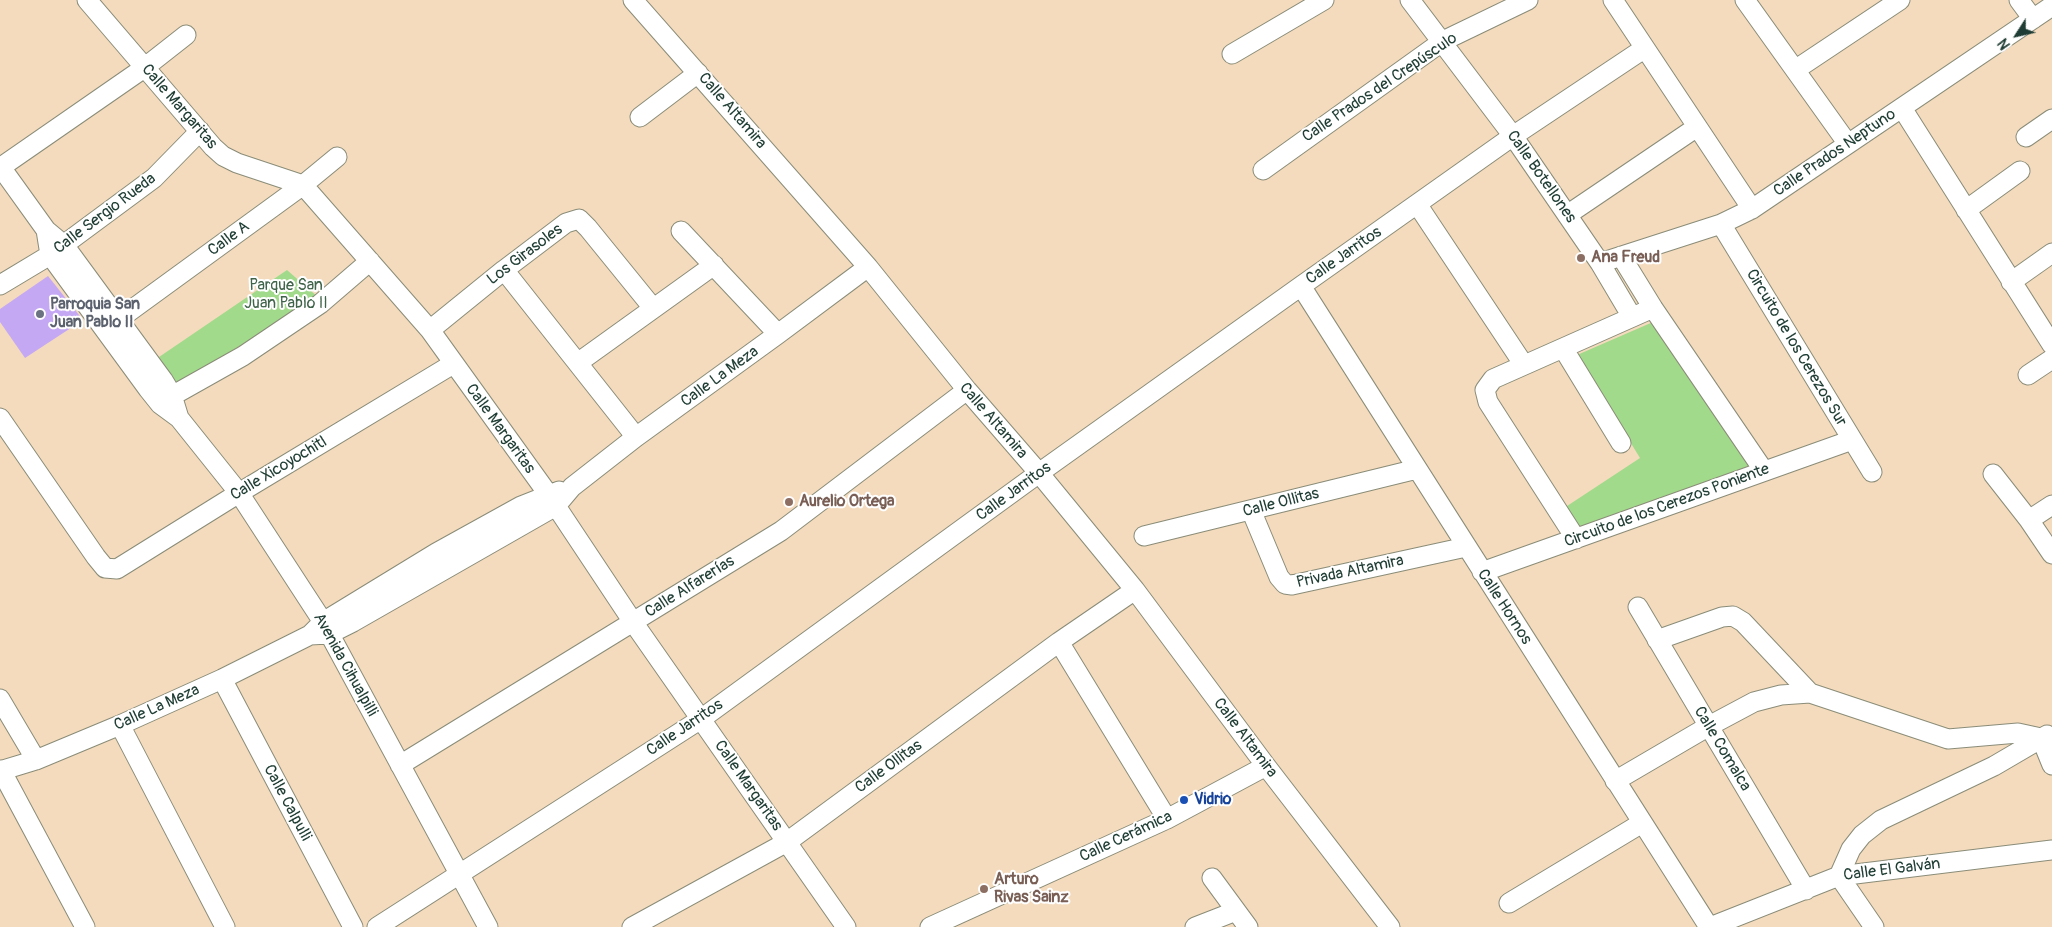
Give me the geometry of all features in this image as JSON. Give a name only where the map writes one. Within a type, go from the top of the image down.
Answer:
[{"type":"street","name":"Calle Margaritas","points":[[87,0],[222,156],[237,163],[304,185],[430,330],[552,500],[633,622],[846,927]]},
{"type":"street","name":"Calle Altamira","points":[[633,0],[868,267],[967,390],[1135,590],[1266,766],[1390,927]]},
{"type":"street","points":[[1232,54],[1324,0]]},
{"type":"street","name":"Calle Botellones","points":[[1410,0],[1443,41],[1513,136],[1600,263],[1632,317]]},
{"type":"street","name":"Calle Prados del Crepúsculo","points":[[1263,170],[1443,41],[1528,0]]},
{"type":"street","points":[[1613,0],[1752,210]]},
{"type":"street","points":[[1745,0],[1848,144]]},
{"type":"street","points":[[1795,70],[1900,0]]},
{"type":"street","points":[[2019,0],[2033,19]]},
{"type":"street","name":"Calle Prados Neptuno","points":[[1600,263],[1721,224],[1752,210],[2052,6]]},
{"type":"street","points":[[0,166],[144,68],[186,35]]},
{"type":"street","name":"Calle Jarritos","points":[[377,927],[701,720],[1301,286],[1513,136],[1645,48]]},
{"type":"street","points":[[640,117],[698,73]]},
{"type":"street","points":[[1902,108],[2052,345]]},
{"type":"street","points":[[2026,137],[2052,119]]},
{"type":"street","points":[[1567,215],[1697,127]]},
{"type":"street","name":"Calle Sergio Rueda","points":[[0,285],[57,250],[154,178],[200,131]]},
{"type":"street","name":"Calle A","points":[[119,319],[304,185],[337,157]]},
{"type":"street","name":"Avenida Cihualpilli","points":[[0,166],[46,230],[57,250],[179,418],[239,493],[400,765],[488,927]]},
{"type":"street","points":[[1966,210],[2020,171]]},
{"type":"street","points":[[1417,204],[1524,365]]},
{"type":"street","name":"Los Girasoles","points":[[430,330],[504,270],[566,224],[579,219],[653,308]]},
{"type":"street","name":"Circuito de los Cerezos Sur","points":[[1721,224],[1872,472]]},
{"type":"street","points":[[681,231],[778,334]]},
{"type":"street","name":"Avenida Cihualpilli","points":[[57,250],[119,319],[166,399]]},
{"type":"street","points":[[2011,282],[2052,253]]},
{"type":"street","points":[[1621,256],[1653,308],[1764,471]]},
{"type":"street","points":[[166,399],[243,356],[320,304],[370,261]]},
{"type":"street","points":[[579,362],[714,265]]},
{"type":"street","name":"Calle La Meza","points":[[0,770],[36,760],[120,725],[321,630],[353,622],[572,487],[636,437],[868,267]]},
{"type":"street","points":[[504,270],[579,362],[636,437]]},
{"type":"street","name":"Calle Hornos","points":[[1301,286],[1615,781],[1710,927]]},
{"type":"street","points":[[1576,539],[1488,402],[1485,390],[1492,379],[1653,308]]},
{"type":"street","points":[[1563,348],[1621,443]]},
{"type":"street","points":[[2028,375],[2052,360]]},
{"type":"street","name":"Calle Xicoyochitl","points":[[0,418],[96,557],[105,568],[117,569],[453,364]]},
{"type":"street","name":"Calle Alfarerías","points":[[400,765],[780,531],[967,390]]},
{"type":"street","name":"Circuito de los Cerezos Poniente","points":[[1482,572],[1852,440]]},
{"type":"street","name":"Calle Ollitas","points":[[1144,536],[1417,469]]},
{"type":"street","points":[[1993,474],[2029,520],[2052,554]]},
{"type":"street","points":[[2029,520],[2052,505]]},
{"type":"street","name":"Privada Altamira","points":[[1251,510],[1279,577],[1285,584],[1292,585],[1466,547]]},
{"type":"street","name":"Calle Ollitas","points":[[632,927],[787,842],[1059,642],[1135,590]]},
{"type":"street","name":"Calle Comalca","points":[[1638,607],[1806,890]]},
{"type":"street","points":[[1657,640],[1722,617],[1733,616],[1743,622],[1810,693]]},
{"type":"street","points":[[1059,642],[1167,819]]},
{"type":"street","name":"Calle Calpulli","points":[[222,678],[353,927]]},
{"type":"street","points":[[1615,781],[1708,726],[1754,702],[1781,695],[1810,693],[1948,738],[2018,733],[2047,735]]},
{"type":"street","points":[[0,699],[36,760]]},
{"type":"street","points":[[120,725],[225,927]]},
{"type":"street","points":[[2047,735],[2052,765]]},
{"type":"street","points":[[1874,927],[1839,876],[1851,849],[1862,835],[1882,820],[1994,766],[2047,735]]},
{"type":"street","name":"Calle Cerámica","points":[[930,927],[954,922],[1167,819],[1266,766]]},
{"type":"street","points":[[0,770],[85,927]]},
{"type":"street","points":[[1509,903],[1642,823]]},
{"type":"street","name":"Calle El Galván","points":[[1710,927],[1839,876],[2052,850]]},
{"type":"street","points":[[1212,878],[1248,927]]},
{"type":"street","points":[[1195,927],[1236,911]]},
{"type":"green space","name":"Parque San Juan Pablo II","points":[[287,270],[319,298],[177,384],[159,357]]},
{"type":"green space","points":[[1653,322],[1749,466],[1580,530],[1564,508],[1640,458],[1577,355]]},
{"type":"building","name":"Parroquia San Juan Pablo II","points":[[48,276],[83,320],[25,358],[0,322],[0,309]]},
{"type":"place","name":"Ana Freud","points":[[1581,258]]},
{"type":"place","name":"Parroquia San Juan Pablo II","points":[[40,314]]},
{"type":"place","name":"Aurelio Ortega","points":[[789,502]]},
{"type":"place","name":"Vidrio","points":[[1184,800]]},
{"type":"place","name":"Arturo Rivas Sainz","points":[[984,889]]}]
